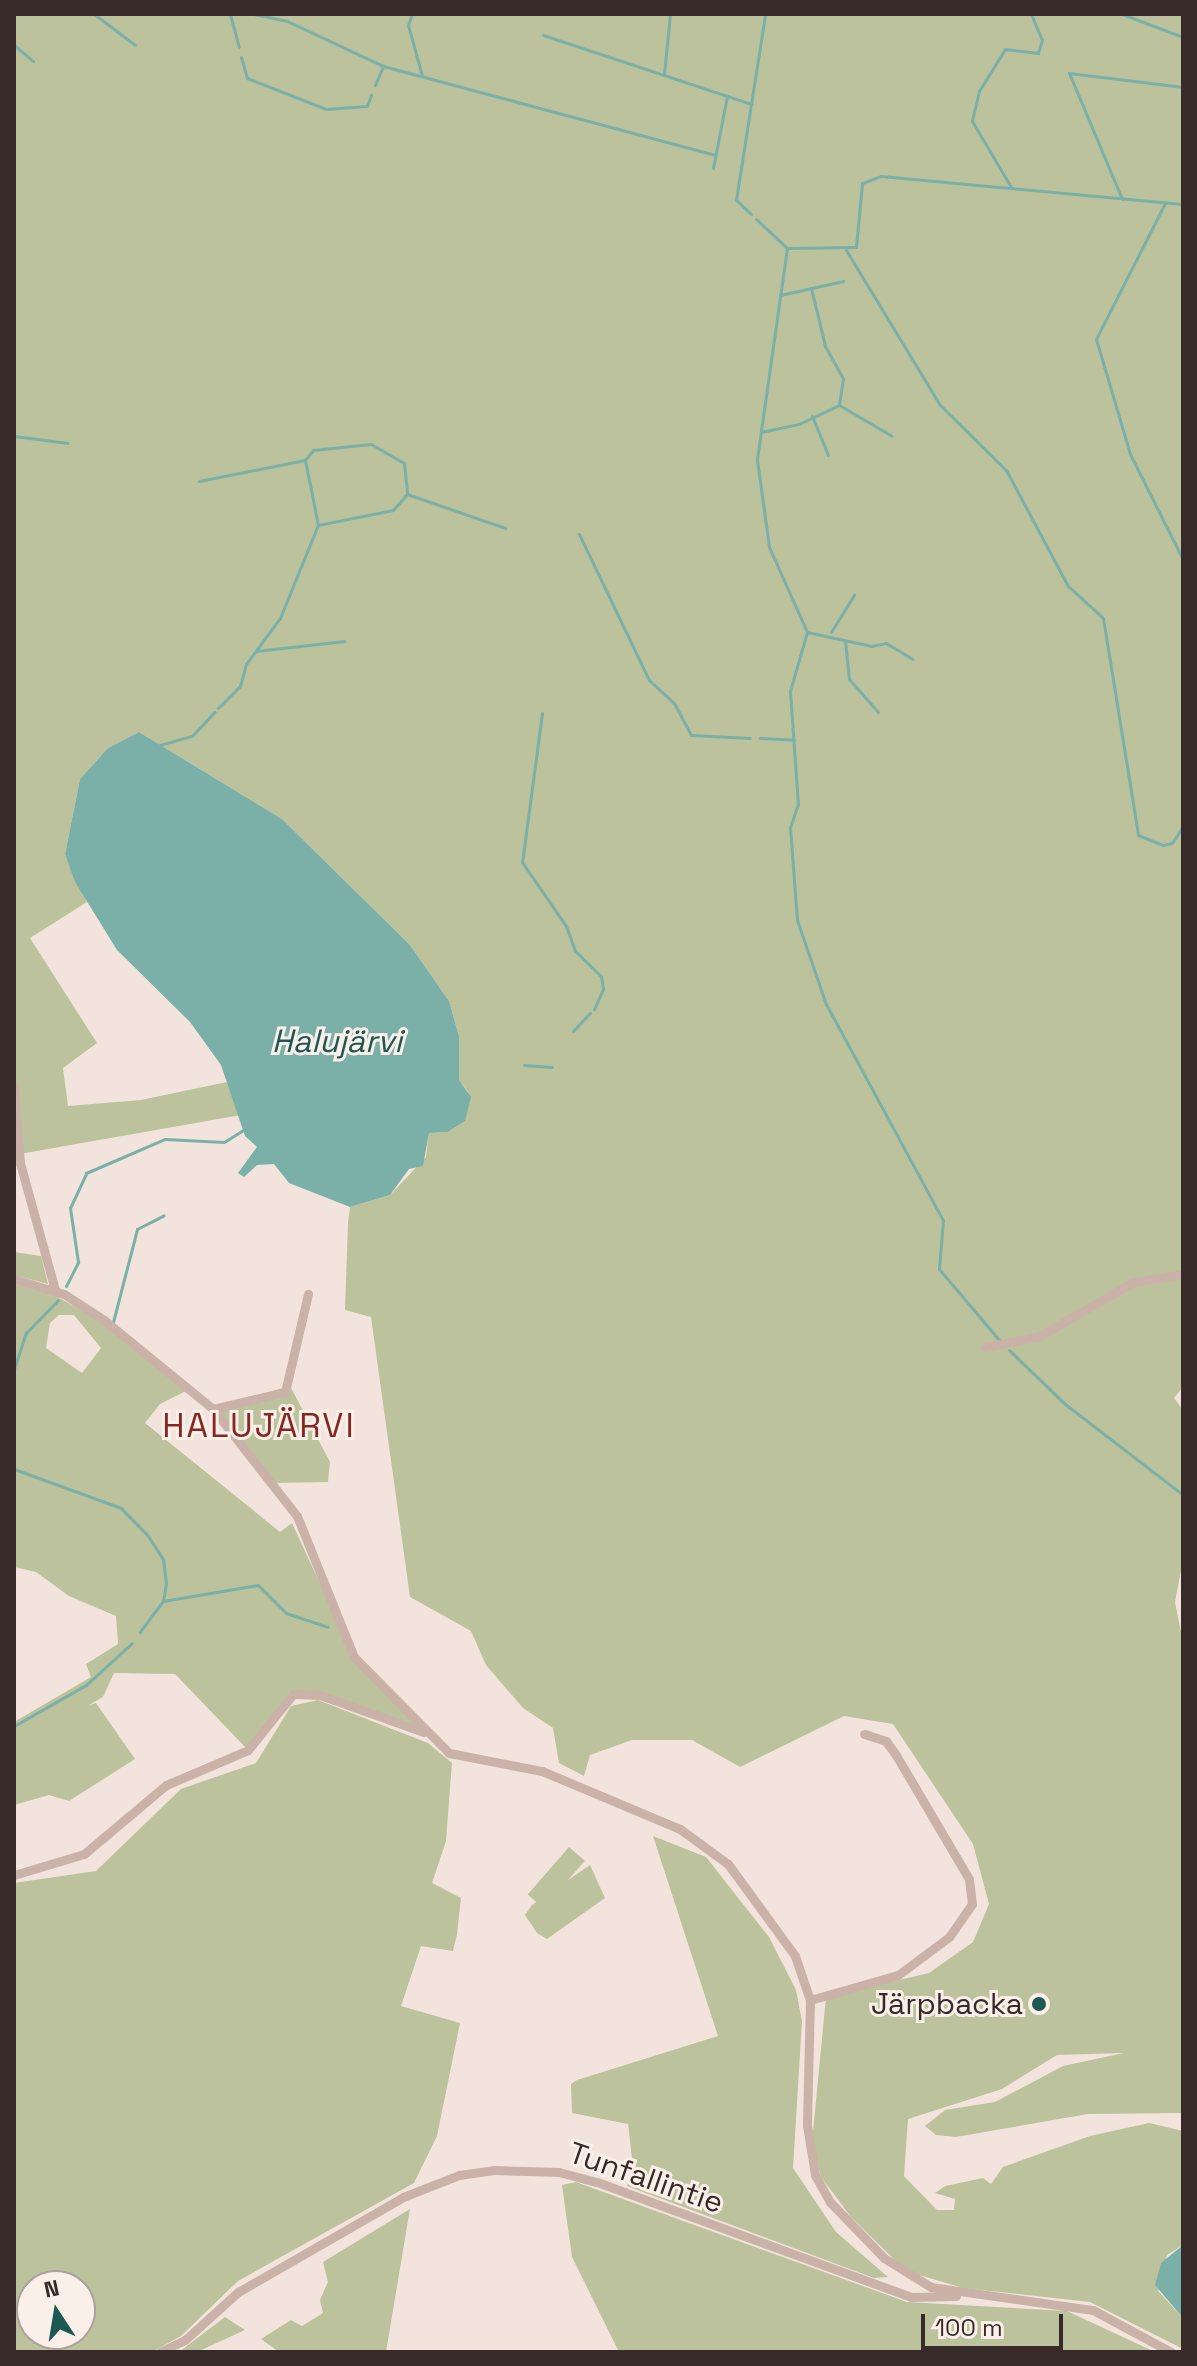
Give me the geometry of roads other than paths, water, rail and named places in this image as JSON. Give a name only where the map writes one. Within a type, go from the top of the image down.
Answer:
[{"type":"street","points":[[14,1088],[20,1163],[55,1290]]},
{"type":"street","points":[[985,1347],[1051,1331],[1133,1282],[1183,1274]]},
{"type":"street","points":[[14,1279],[55,1290],[112,1326],[213,1409],[297,1516],[354,1657],[427,1733],[458,1758],[542,1771],[706,1845],[774,1922],[795,1956],[810,2000],[807,2125],[822,2190],[911,2279],[963,2295],[1093,2310],[1171,2352]]},
{"type":"street","points":[[213,1409],[285,1392],[308,1294]]},
{"type":"street","points":[[14,1875],[84,1854],[166,1785],[248,1750],[293,1694],[320,1695],[427,1733]]},
{"type":"street","points":[[810,2000],[910,1968],[949,1937],[972,1904],[969,1879],[896,1755],[886,1741],[864,1734]]},
{"type":"street","name":"Tunfallintie","points":[[160,2352],[185,2340],[238,2292],[403,2197],[459,2175],[494,2170],[559,2172],[597,2182],[911,2297],[963,2295]]},
{"type":"water","name":"Halujärvi","points":[[139,732],[282,819],[410,945],[449,1001],[459,1036],[459,1080],[471,1097],[465,1121],[448,1132],[429,1133],[423,1166],[409,1169],[390,1195],[350,1207],[289,1183],[274,1164],[257,1165],[244,1177],[238,1173],[257,1147],[245,1136],[221,1065],[190,1022],[117,950],[75,882],[65,854],[80,779],[108,748]]},
{"type":"water","points":[[1183,2245],[1183,2318],[1155,2285],[1161,2263]]},
{"type":"waterway","points":[[94,14],[135,45]]},
{"type":"waterway","points":[[230,14],[239,47]]},
{"type":"waterway","points":[[254,14],[287,21],[383,66],[715,155]]},
{"type":"waterway","points":[[412,14],[408,25],[422,76]]},
{"type":"waterway","points":[[664,74],[670,14]]},
{"type":"waterway","points":[[751,214],[736,200],[765,14]]},
{"type":"waterway","points":[[1011,187],[972,121],[979,91],[1005,49],[1038,53],[1042,40],[1031,14]]},
{"type":"waterway","points":[[1122,14],[1183,37]]},
{"type":"waterway","points":[[543,35],[752,104]]},
{"type":"waterway","points":[[14,45],[33,61]]},
{"type":"waterway","points":[[241,57],[247,78],[326,109],[367,106],[371,95]]},
{"type":"waterway","points":[[375,85],[383,66]]},
{"type":"waterway","points":[[1122,199],[1069,73],[1183,87]]},
{"type":"waterway","points":[[713,168],[727,96]]},
{"type":"waterway","points":[[788,248],[856,247],[862,183],[881,176],[1183,204]]},
{"type":"waterway","points":[[1165,203],[1096,339],[1130,454],[1183,560]]},
{"type":"waterway","points":[[756,219],[787,248],[757,460],[769,547],[807,632],[790,691],[798,804],[790,827],[797,920],[826,1004],[943,1220],[939,1269],[1000,1341]]},
{"type":"waterway","points":[[846,250],[940,405],[1006,470],[1068,586],[1103,618],[1138,835],[1163,845],[1172,843],[1183,826]]},
{"type":"waterway","points":[[780,295],[843,281]]},
{"type":"waterway","points":[[811,288],[825,346],[843,379],[839,405]]},
{"type":"waterway","points":[[761,432],[799,424],[839,405],[892,436]]},
{"type":"waterway","points":[[812,416],[828,455]]},
{"type":"waterway","points":[[14,436],[68,443]]},
{"type":"waterway","points":[[218,708],[240,686],[246,664],[280,618],[318,525],[305,460],[313,450],[371,444],[404,463],[407,494],[393,510],[318,525]]},
{"type":"waterway","points":[[199,481],[305,460]]},
{"type":"waterway","points":[[407,494],[505,528]]},
{"type":"waterway","points":[[579,534],[649,680],[674,703],[691,735],[750,738]]},
{"type":"waterway","points":[[831,632],[854,595]]},
{"type":"waterway","points":[[807,632],[871,646],[886,643],[913,659]]},
{"type":"waterway","points":[[256,651],[344,641]]},
{"type":"waterway","points":[[845,641],[849,679],[878,712]]},
{"type":"waterway","points":[[160,745],[192,736],[214,712]]},
{"type":"waterway","points":[[542,713],[522,862],[566,926],[575,951],[601,976],[603,989],[594,1009]]},
{"type":"waterway","points":[[760,738],[794,740]]},
{"type":"waterway","points":[[573,1031],[590,1013]]},
{"type":"waterway","points":[[524,1065],[552,1067]]},
{"type":"waterway","points":[[66,1286],[78,1262],[70,1208],[86,1173],[165,1139],[224,1142],[245,1129]]},
{"type":"waterway","points":[[113,1322],[137,1229],[164,1215]]},
{"type":"waterway","points":[[14,1369],[26,1333],[58,1300]]},
{"type":"waterway","points":[[1009,1350],[1065,1404],[1183,1495]]},
{"type":"waterway","points":[[14,1469],[121,1508],[148,1536],[163,1559],[166,1583],[163,1601],[140,1632]]},
{"type":"waterway","points":[[163,1601],[258,1585],[286,1613],[328,1627]]},
{"type":"waterway","points":[[14,1726],[86,1685],[132,1643]]},
{"type":"place","name":"Järpbacka","points":[[1039,2004]]},
{"type":"district","name":"HALUJÄRVI","points":[[259,1426]]}]
